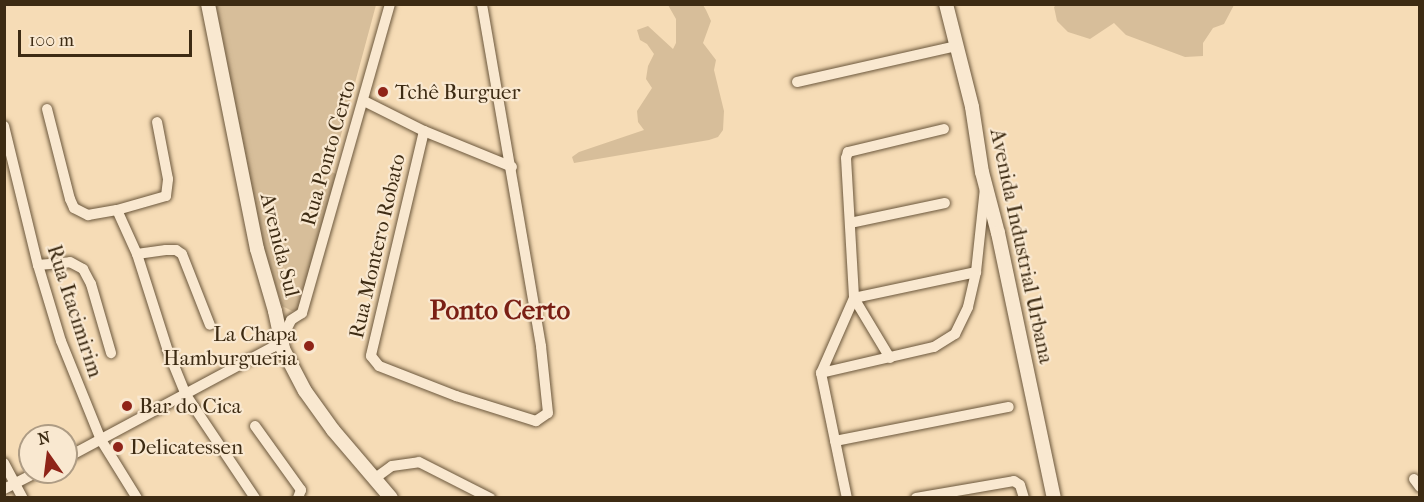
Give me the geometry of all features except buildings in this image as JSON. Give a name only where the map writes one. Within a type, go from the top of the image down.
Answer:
[{"type":"street","name":"Avenida Sul","points":[[208,4],[257,249],[288,361],[305,391],[391,498]]},
{"type":"street","name":"Rua Ponto Certo","points":[[281,340],[291,320],[302,313],[390,4]]},
{"type":"street","points":[[482,4],[512,167]]},
{"type":"street","name":"Avenida Industrial Urbana","points":[[946,4],[972,107],[985,184],[996,224],[1054,498]]},
{"type":"street","points":[[797,82],[957,46]]},
{"type":"street","points":[[364,101],[424,131],[512,167]]},
{"type":"street","points":[[47,109],[74,208],[88,215],[160,199],[169,190],[157,122]]},
{"type":"street","name":"Rua Itacimirim","points":[[4,126],[38,265],[61,341],[101,440],[137,498]]},
{"type":"street","points":[[847,498],[821,373],[854,298],[846,158],[848,152],[944,129]]},
{"type":"street","name":"Rua Montero Robato","points":[[424,131],[399,247],[372,347],[374,362],[456,396],[536,421],[548,413],[541,346],[512,167]]},
{"type":"street","points":[[821,373],[934,348],[949,340],[959,327],[968,307],[976,272],[985,184]]},
{"type":"street","points":[[850,223],[945,204]]},
{"type":"street","points":[[117,210],[137,254],[168,351],[186,395],[255,498]]},
{"type":"street","points":[[979,232],[986,225],[996,224]]},
{"type":"street","points":[[137,254],[166,250],[176,250],[182,254],[210,325]]},
{"type":"street","points":[[38,265],[70,262],[83,269],[91,284],[111,353]]},
{"type":"street","points":[[854,298],[976,272]]},
{"type":"street","points":[[854,298],[890,357]]},
{"type":"street","points":[[78,452],[186,395],[273,347],[281,340]]},
{"type":"street","points":[[835,441],[1009,406]]},
{"type":"street","points":[[255,426],[301,490],[297,498]]},
{"type":"street","points":[[374,479],[392,466],[419,462],[490,498]]},
{"type":"street","points":[[4,463],[10,486],[23,498]]},
{"type":"street","points":[[916,498],[1014,481],[1020,484],[1024,498]]},
{"type":"shaded area","points":[[1057,4],[1234,5],[1224,24],[1213,28],[1203,43],[1203,56],[1185,57],[1126,35],[1114,23],[1090,39],[1068,32],[1057,21],[1054,7]]},
{"type":"shaded area","points":[[216,5],[376,5],[331,172],[339,175],[298,310],[292,311],[282,306],[263,246]]},
{"type":"shaded area","points":[[668,5],[703,5],[711,21],[703,43],[716,60],[714,70],[724,111],[723,130],[718,137],[709,140],[574,163],[572,157],[579,152],[644,130],[638,122],[637,111],[652,88],[646,79],[648,66],[654,54],[647,44],[640,40],[637,30],[648,26],[673,49],[676,43],[676,19]]},
{"type":"place","name":"Tchê Burguer","points":[[383,92]]},
{"type":"place","name":"La Chapa Hamburgueria","points":[[309,346]]},
{"type":"place","name":"Bar do Cica","points":[[127,406]]},
{"type":"place","name":"Delicatessen","points":[[118,447]]},
{"type":"district","name":"Ponto Certo","points":[[500,311]]}]
